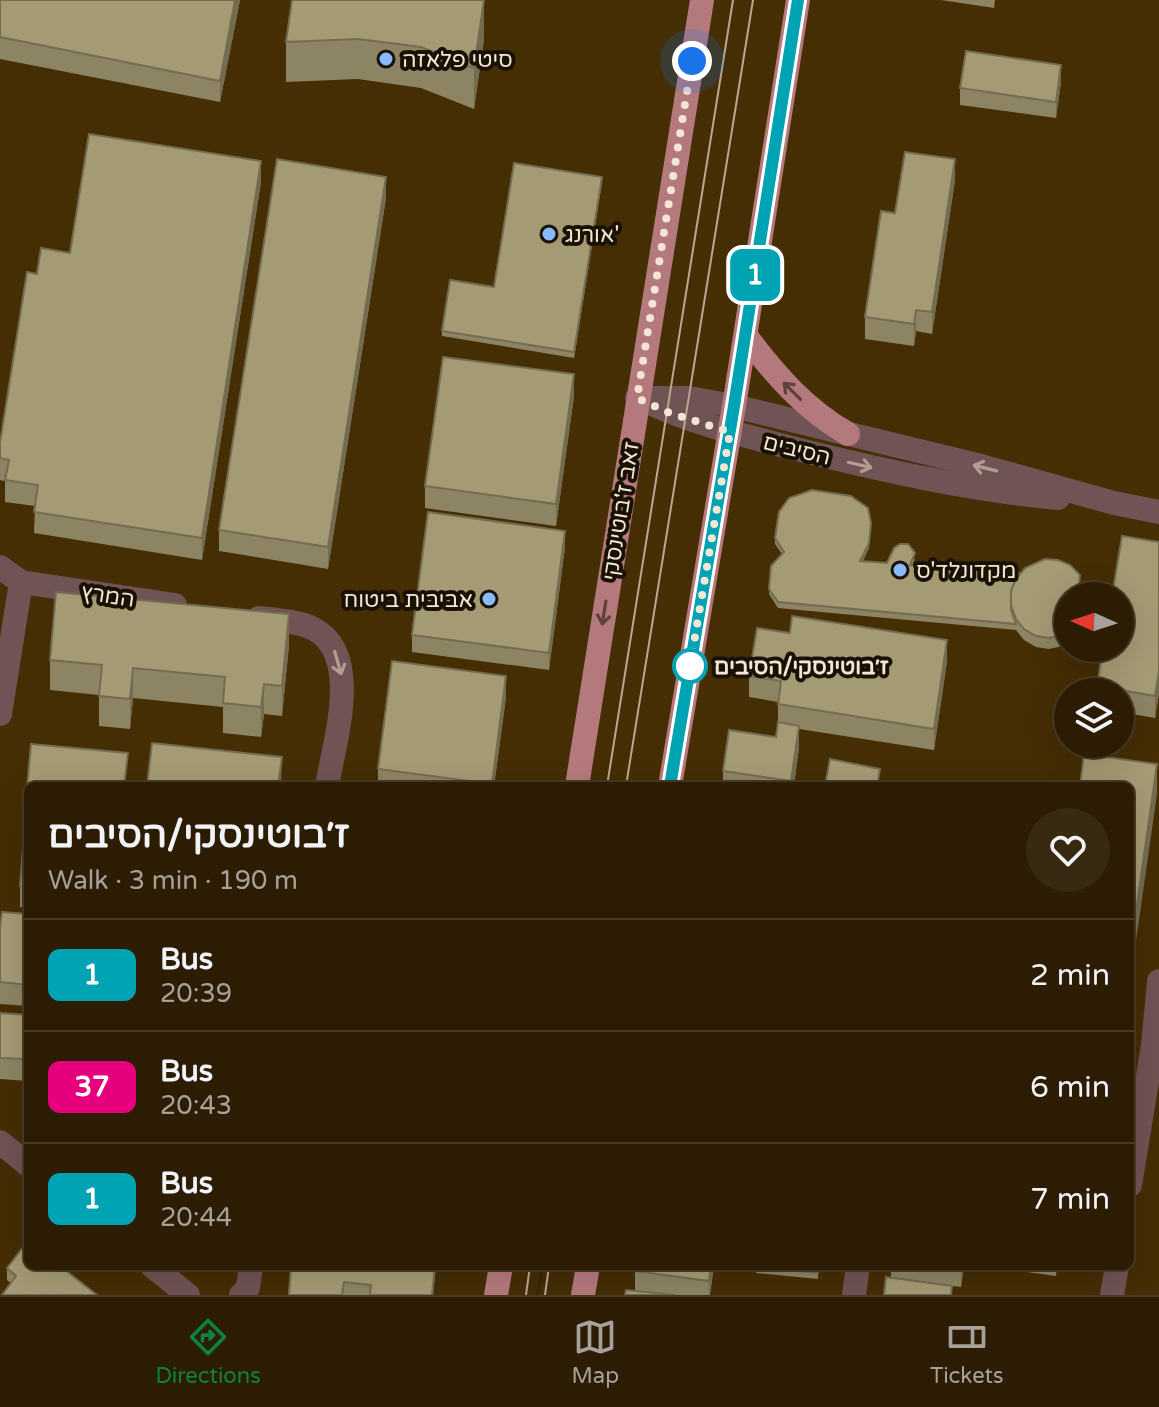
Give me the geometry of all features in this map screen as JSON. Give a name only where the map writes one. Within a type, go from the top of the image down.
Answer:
[{"type":"main road","name":"זאב ז'בוטינסקי","points":[[578,782],[702,0]]},
{"type":"main road","points":[[671,782],[746,336],[798,0]]},
{"type":"main road","points":[[746,336],[801,400],[824,421],[848,434]]},
{"type":"main road","points":[[496,1295],[500,1270]]},
{"type":"main road","points":[[583,1295],[587,1270]]},
{"type":"street","name":"הסיבים","points":[[637,398],[689,398],[734,406],[1159,512]]},
{"type":"street","name":"הסיבים","points":[[637,398],[667,412],[730,432],[868,467],[980,488],[1114,503]]},
{"type":"street","points":[[0,567],[21,582],[0,714]]},
{"type":"street","name":"המרץ","points":[[21,582],[204,609]]},
{"type":"street","points":[[234,614],[315,629],[336,652],[344,684],[328,782]]},
{"type":"street","points":[[1134,1152],[1147,1044],[1159,981]]},
{"type":"street","points":[[0,1142],[24,1162]]},
{"type":"street","points":[[157,1270],[188,1295]]},
{"type":"street","points":[[241,1295],[248,1288],[250,1270]]},
{"type":"street","points":[[854,1295],[857,1270]]},
{"type":"street","points":[[1112,1295],[1116,1270]]},
{"type":"shaded area","points":[[0,0],[1159,0],[1159,1295],[539,1295],[543,1270],[1134,1270],[1134,782],[24,782],[24,1270],[540,1270],[536,1295],[0,1295]]},
{"type":"building","points":[[0,0],[235,0],[220,81],[0,37]]},
{"type":"building","points":[[292,0],[484,0],[474,68],[421,47],[358,39],[286,42]]},
{"type":"building","points":[[966,51],[1061,65],[1056,102],[960,88]]},
{"type":"building","points":[[89,134],[261,161],[202,538],[34,512],[38,485],[5,480],[9,460],[0,458],[0,443],[27,272],[37,274],[41,248],[70,253]]},
{"type":"building","points":[[905,152],[955,159],[932,312],[916,310],[914,324],[865,317],[881,211],[895,213]]},
{"type":"building","points":[[277,159],[386,177],[328,547],[219,530]]},
{"type":"building","name":"אורנג'","points":[[514,163],[602,177],[574,352],[442,331],[450,280],[494,287]]},
{"type":"building","points":[[443,357],[574,374],[556,504],[425,486]]},
{"type":"building","points":[[812,490],[851,496],[868,508],[871,523],[869,543],[860,561],[887,563],[894,548],[908,544],[915,553],[910,565],[1020,573],[1011,591],[1011,610],[1016,624],[778,602],[769,589],[771,566],[784,552],[775,538],[779,512],[789,498]]},
{"type":"building","name":"אביבית ביטוח","points":[[428,512],[565,531],[549,653],[412,635]]},
{"type":"building","points":[[1122,536],[1159,542],[1159,671],[1155,696],[1134,692],[1134,678],[1098,678],[1101,662],[1134,662],[1134,582],[1114,582]]},
{"type":"building","points":[[1045,559],[1058,560],[1070,565],[1080,575],[1079,582],[1054,582],[1054,637],[1036,636],[1024,629],[1016,619],[1011,605],[1011,591],[1025,568]]},
{"type":"building","points":[[56,592],[289,614],[282,686],[264,684],[261,707],[223,703],[225,677],[133,668],[130,699],[99,696],[102,665],[50,660]]},
{"type":"building","points":[[792,616],[947,640],[934,729],[778,704],[781,681],[749,676],[757,628],[790,633]]},
{"type":"building","points":[[392,661],[506,676],[492,782],[378,769]]},
{"type":"building","points":[[778,722],[799,726],[791,781],[723,771],[729,730],[776,737]]},
{"type":"building","points":[[152,743],[282,757],[279,782],[147,782]]},
{"type":"building","points":[[31,744],[128,753],[124,782],[28,782]]},
{"type":"building","points":[[1084,758],[1113,758],[1157,764],[1134,925],[1134,782],[1080,782]]},
{"type":"building","points":[[830,759],[880,769],[878,782],[826,782]]},
{"type":"building","points":[[24,836],[24,886],[20,886]]},
{"type":"building","points":[[2,912],[24,914],[24,985],[0,982]]},
{"type":"building","points":[[0,1013],[24,1015],[24,1059],[0,1058]]},
{"type":"building","points":[[24,1246],[24,1270],[65,1270],[97,1295],[2,1295],[16,1276],[7,1268]]},
{"type":"building","points":[[291,1270],[435,1270],[432,1295],[370,1295],[371,1285],[344,1282],[342,1295],[289,1295]]},
{"type":"building","points":[[635,1270],[710,1270],[709,1281]]},
{"type":"building","points":[[787,1270],[818,1270],[818,1273]]},
{"type":"building","points":[[886,1277],[952,1286],[951,1295],[884,1295]]},
{"type":"building","points":[[626,1290],[675,1295],[625,1295]]},
{"type":"tram line","points":[[608,782],[733,0]]},
{"type":"tram line","points":[[627,782],[753,0]]},
{"type":"tram line","points":[[526,1295],[529,1270]]},
{"type":"tram line","points":[[545,1295],[548,1270]]},
{"type":"bus line","name":"1","points":[[671,782],[798,0]]},
{"type":"place","name":"סיטי פלאזה","points":[[386,59]]},
{"type":"place","name":"אורנג'","points":[[549,234]]},
{"type":"place","name":"מקדונלד'ס","points":[[900,570]]},
{"type":"place","name":"אביבית ביטוח","points":[[489,599]]},
{"type":"place","name":"ז׳בוטינסקי/הסיבים","points":[[690,666]]},
{"type":"route","points":[[690,666],[730,432],[667,412],[637,398],[692,61]]}]
